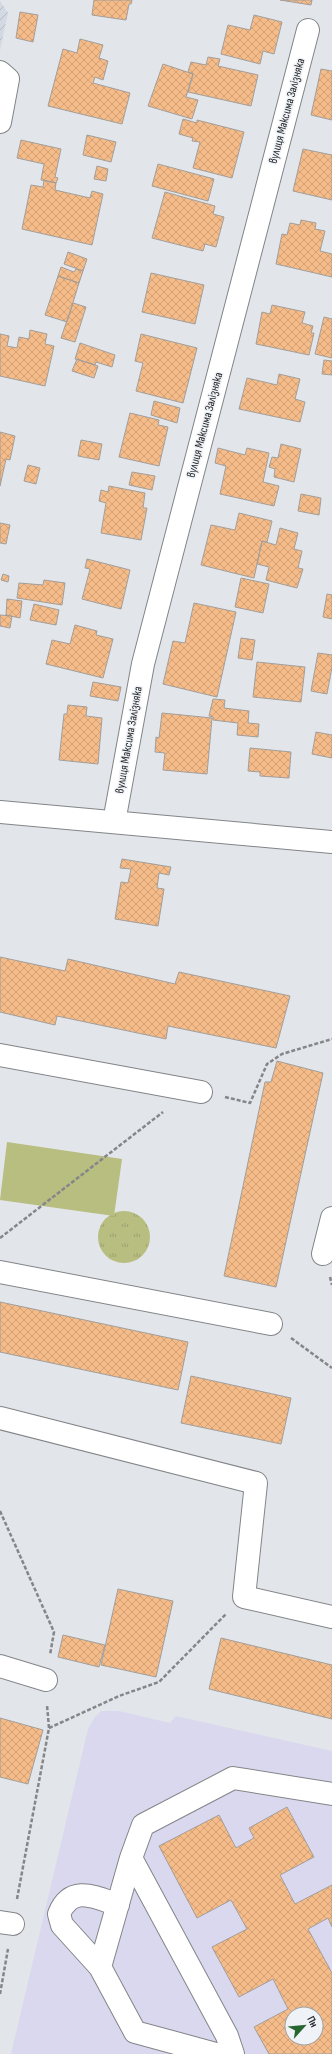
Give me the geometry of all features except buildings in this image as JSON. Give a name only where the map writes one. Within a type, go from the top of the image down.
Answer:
[{"type":"street","name":"вулиця Максима Залізняка","points":[[114,822],[143,664],[308,30]]},
{"type":"street","points":[[0,122],[4,75]]},
{"type":"street","points":[[0,812],[332,842]]},
{"type":"street","points":[[0,1055],[196,1091]]},
{"type":"street","points":[[323,1254],[332,1218]]},
{"type":"street","points":[[0,1272],[271,1324]]},
{"type":"street","points":[[0,1418],[256,1483],[244,1597],[332,1617]]},
{"type":"street","points":[[0,1666],[46,1680]]},
{"type":"street","points":[[100,1967],[131,1858],[143,1825],[233,1778],[332,1794]]},
{"type":"street","points":[[131,1858],[227,2036],[233,2054]]},
{"type":"street","points":[[118,1905],[100,1898],[76,1895],[67,1900],[59,1914],[62,1926],[100,1967],[135,2032],[216,2054]]},
{"type":"path","points":[[0,1238],[196,1091],[250,1102],[267,1064],[282,1054],[332,1039]]},
{"type":"path","points":[[271,1324],[332,1368]]},
{"type":"path","points":[[0,1511],[54,1632],[46,1680],[49,1728],[6,1923],[0,1994]]},
{"type":"path","points":[[49,1728],[119,1696],[159,1682],[185,1654],[244,1597]]},
{"type":"shaded area","points":[[0,1],[8,13],[0,50]]},
{"type":"shaded area","points":[[101,1711],[119,1711],[170,1723],[176,1716],[332,1751],[332,2054],[11,2054],[88,1729],[95,1717]]},
{"type":"green space","points":[[7,1142],[122,1159],[114,1216],[0,1200]]},
{"type":"green space","points":[[124,1211],[138,1215],[146,1223],[150,1237],[146,1251],[138,1259],[124,1263],[110,1259],[102,1251],[98,1237],[102,1223],[110,1215]]}]
